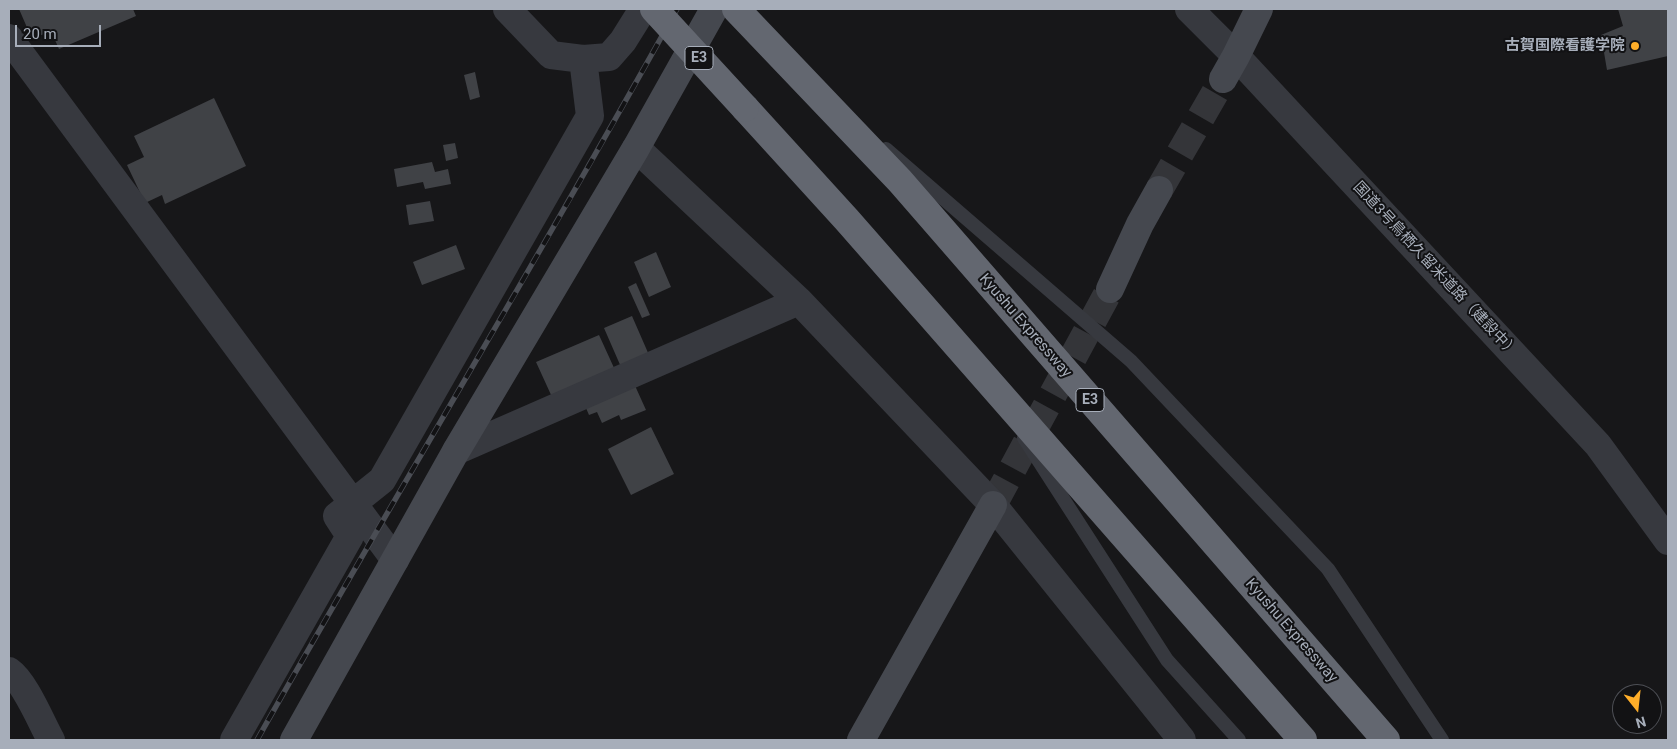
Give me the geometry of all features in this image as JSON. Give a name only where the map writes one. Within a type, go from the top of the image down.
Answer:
[{"type":"highway","name":"E3","points":[[654,9],[847,220],[1303,740]]},
{"type":"highway","name":"Kyushu Expressway","points":[[736,9],[900,182],[1386,740]]},
{"type":"street","points":[[507,9],[551,55],[583,59],[610,57],[623,41],[643,9]]},
{"type":"street","points":[[294,740],[456,451],[636,148],[714,9]]},
{"type":"street","name":"国道3号鳥栖久留米道路（建設中）","points":[[1189,9],[1236,56],[1598,445],[1668,541]]},
{"type":"street","points":[[1222,79],[1236,56],[1259,9]]},
{"type":"street","points":[[9,38],[395,560]]},
{"type":"street","points":[[234,740],[350,536],[336,516],[382,480],[590,116],[583,59]]},
{"type":"street","points":[[636,148],[799,300],[993,505],[1182,740]]},
{"type":"street","points":[[1110,289],[1158,190]]},
{"type":"street","points":[[456,451],[799,300]]},
{"type":"street","points":[[861,740],[993,505]]},
{"type":"street","points":[[9,670],[15,675],[36,710],[50,740]]},
{"type":"lane","points":[[789,65],[1131,361],[1328,569],[1442,740]]},
{"type":"lane","points":[[983,375],[1167,660],[1239,740]]},
{"type":"building","points":[[19,9],[133,9],[136,16],[59,49],[51,31],[32,39]]},
{"type":"building","name":"古賀国際看護学院","points":[[1618,9],[1668,9],[1668,56],[1607,70],[1601,35],[1623,26]]},
{"type":"building","points":[[475,72],[480,97],[470,100],[464,75]]},
{"type":"building","points":[[214,98],[246,166],[165,204],[162,195],[145,203],[127,165],[144,157],[134,136]]},
{"type":"building","points":[[455,143],[458,158],[446,161],[443,145]]},
{"type":"building","points":[[432,162],[435,172],[448,169],[451,184],[425,189],[423,182],[397,187],[394,169]]},
{"type":"building","points":[[430,201],[434,221],[409,225],[406,205]]},
{"type":"building","points":[[456,245],[465,269],[422,285],[413,262]]},
{"type":"building","points":[[656,252],[671,287],[649,297],[634,262]]},
{"type":"building","points":[[636,283],[650,315],[642,318],[628,287]]},
{"type":"building","points":[[632,316],[649,355],[621,367],[604,328]]},
{"type":"building","points":[[599,335],[615,370],[552,397],[536,362]]},
{"type":"building","points":[[632,379],[646,410],[621,420],[619,415],[602,423],[597,412],[589,415],[583,401]]},
{"type":"building","points":[[651,427],[674,474],[631,495],[608,449]]},
{"type":"tunnel","points":[[1159,190],[1223,79]]},
{"type":"tunnel","points":[[993,505],[1110,289]]},
{"type":"railway","points":[[257,740],[626,101],[677,9]]},
{"type":"place","name":"古賀国際看護学院","points":[[1635,46]]}]
